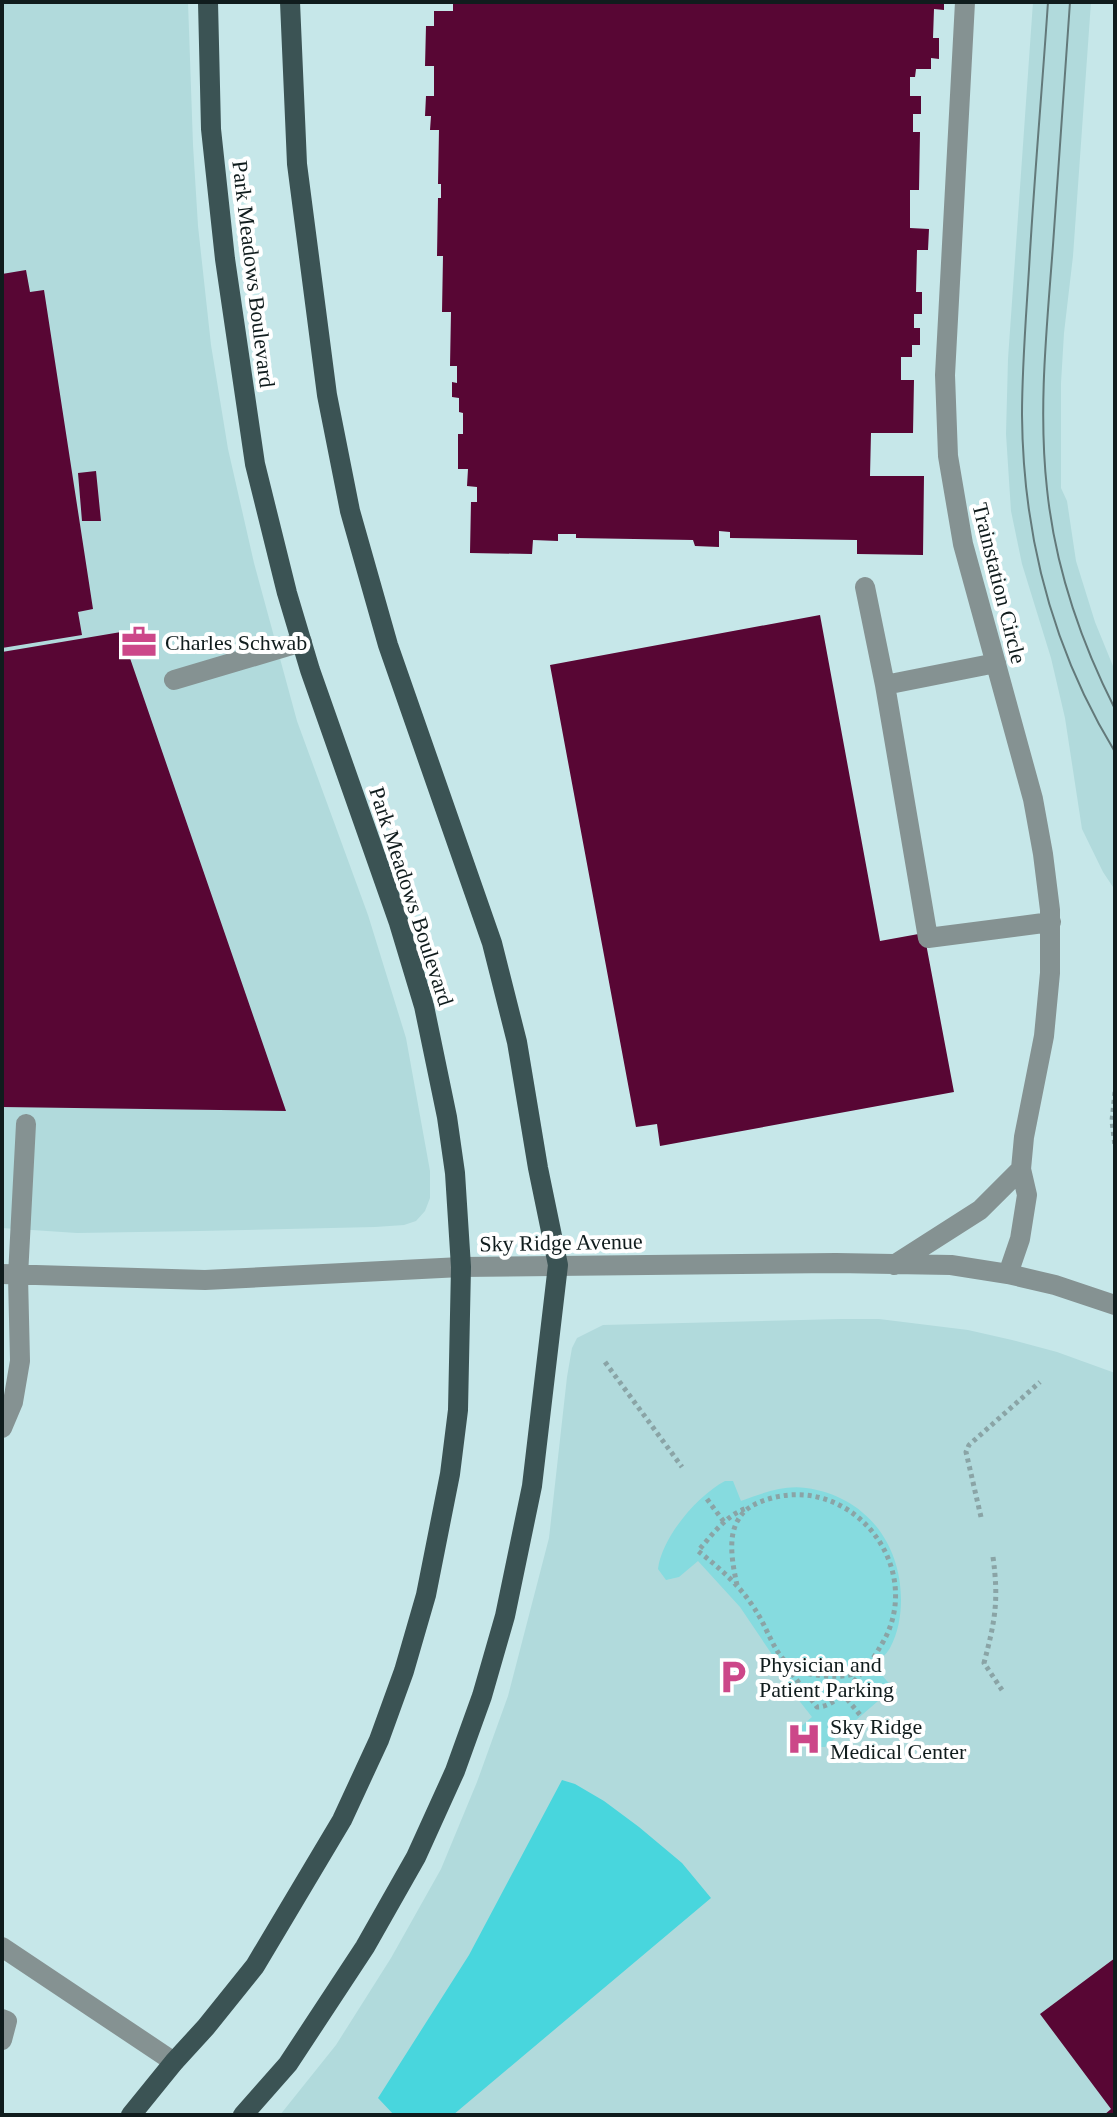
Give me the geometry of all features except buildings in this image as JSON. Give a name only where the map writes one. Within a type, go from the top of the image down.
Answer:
[{"type":"main road","name":"Park Meadows Boulevard","points":[[131,2115],[255,1966],[342,1820],[379,1740],[404,1671],[426,1595],[450,1474],[458,1410],[461,1267],[449,1131],[424,1006],[399,923],[302,642],[255,464],[225,259],[211,129],[208,2]]},
{"type":"main road","points":[[243,2115],[288,2064],[365,1947],[416,1857],[455,1771],[482,1696],[505,1616],[532,1486],[558,1265],[517,1042],[492,943],[388,645],[350,511],[327,395],[297,164],[290,2]]},
{"type":"street","name":"Trainstation Circle","points":[[965,2],[945,425],[960,530],[1033,799],[1051,922],[1044,1036],[1024,1137],[1021,1169],[1027,1195],[1020,1239],[1008,1274]]},
{"type":"street","points":[[865,587],[928,938],[1051,922]]},
{"type":"street","points":[[174,680],[302,642]]},
{"type":"street","points":[[885,685],[996,663]]},
{"type":"street","points":[[2,1428],[13,1402],[20,1361],[10,1275],[26,1124]]},
{"type":"street","points":[[894,1265],[980,1210],[1021,1169]]},
{"type":"street","name":"Sky Ridge Avenue","points":[[10,1275],[205,1280],[558,1265],[951,1265],[1055,1285],[1115,1305]]},
{"type":"street","points":[[2,1947],[174,2062]]},
{"type":"street","points":[[2,2019],[7,2021],[2,2040]]},
{"type":"path","points":[[1115,1092],[1112,1121],[1115,1146]]},
{"type":"path","points":[[605,1362],[682,1467]]},
{"type":"path","points":[[981,1517],[966,1452],[969,1445],[1040,1382]]},
{"type":"path","points":[[795,1495],[832,1502],[863,1521],[888,1556],[897,1597],[889,1631],[867,1667],[826,1707],[817,1707],[811,1702],[784,1663],[757,1612],[737,1585],[698,1551],[724,1522],[747,1508],[777,1497],[795,1495]]},
{"type":"path","points":[[707,1499],[724,1522]]},
{"type":"path","points":[[737,1585],[733,1536],[736,1522],[747,1508]]},
{"type":"path","points":[[993,1557],[996,1609],[984,1663],[1002,1690]]},
{"type":"path","points":[[784,1663],[797,1671],[838,1677],[854,1676],[867,1667]]},
{"type":"path","points":[[842,1693],[861,1716]]},
{"type":"shaded area","name":"Charles Schwab","points":[[2,2],[188,2],[198,226],[211,345],[228,449],[254,563],[297,721],[368,915],[406,1038],[430,1171],[430,1198],[425,1211],[416,1221],[375,1227],[200,1231],[77,1233],[2,1228]]},
{"type":"shaded area","points":[[1033,2],[1091,2],[1073,256],[1064,333],[1061,488],[1067,501],[1076,561],[1095,622],[1115,671],[1115,890],[1082,829],[1065,718],[1051,658],[1022,564],[1011,511],[1006,434],[1008,359]]},
{"type":"shaded area","name":"Sky Ridge Medical Center","points":[[879,1319],[968,1330],[1057,1352],[1115,1373],[1115,2115],[280,2115],[336,2045],[391,1958],[441,1869],[477,1782],[508,1696],[549,1538],[567,1377],[577,1338],[603,1325]]},
{"type":"shaded area","points":[[725,1481],[733,1481],[741,1501],[773,1490],[798,1487],[846,1501],[876,1526],[894,1560],[901,1600],[898,1624],[890,1648],[874,1666],[893,1688],[825,1747],[814,1747],[802,1741],[798,1729],[812,1717],[790,1689],[771,1653],[740,1607],[698,1561],[679,1577],[666,1580],[658,1569],[666,1544],[682,1519],[703,1497]]},
{"type":"shaded area","points":[[562,1780],[604,1801],[639,1827],[682,1863],[711,1898],[453,2115],[394,2115],[378,2098],[469,1955]]},
{"type":"tram line","points":[[1048,2],[1024,342],[1024,460],[1036,547],[1059,632],[1074,673],[1115,752]]},
{"type":"tram line","points":[[1070,2],[1044,367],[1044,459],[1051,518],[1063,574],[1080,629],[1115,709]]},
{"type":"place","name":"Charles Schwab","points":[[139,642]]},
{"type":"place","name":"Physician and Patient Parking","points":[[733,1677]]},
{"type":"place","name":"Sky Ridge Medical Center","points":[[804,1739]]}]
